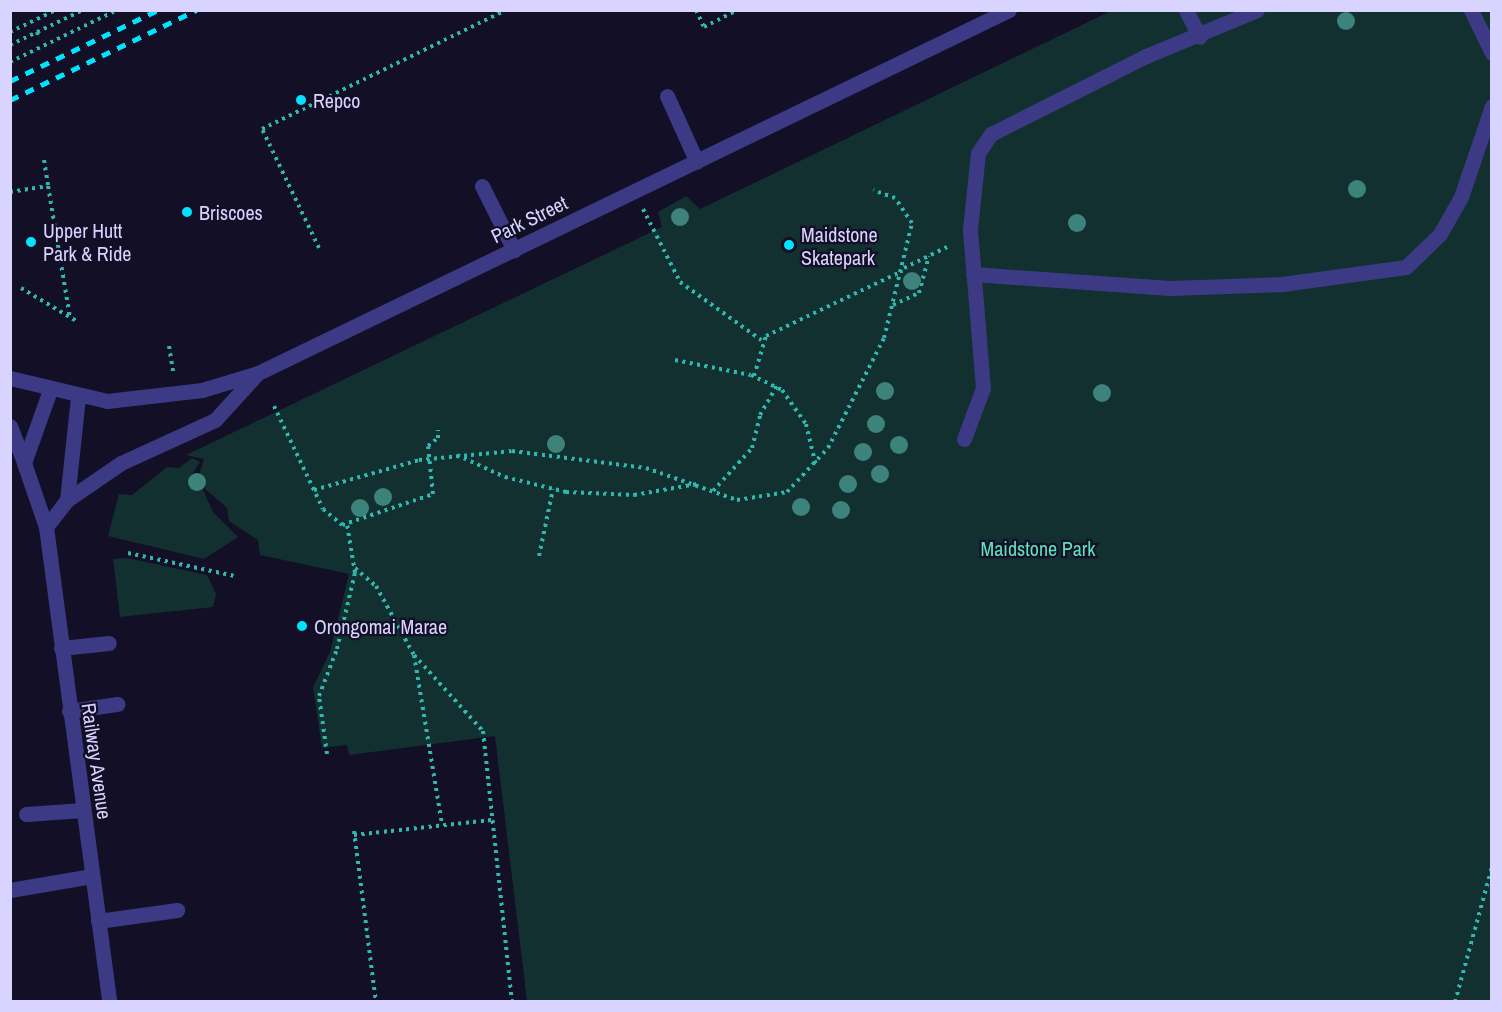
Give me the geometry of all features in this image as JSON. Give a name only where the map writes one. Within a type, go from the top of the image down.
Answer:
[{"type":"street","name":"Park Street","points":[[10,378],[78,397],[107,401],[176,394],[258,373],[1009,10]]},
{"type":"street","points":[[1186,10],[1200,38]]},
{"type":"street","points":[[964,439],[983,388],[970,236],[978,153],[991,134],[1146,56],[1200,38],[1257,10]]},
{"type":"street","points":[[1472,10],[1491,53]]},
{"type":"street","points":[[667,96],[697,162]]},
{"type":"street","points":[[973,274],[1170,288],[1304,282],[1406,267],[1440,234],[1461,196],[1491,106]]},
{"type":"street","points":[[482,186],[514,250]]},
{"type":"street","points":[[46,527],[67,500],[121,464],[215,420],[258,373]]},
{"type":"street","points":[[24,463],[50,390]]},
{"type":"street","points":[[67,500],[78,397]]},
{"type":"street","name":"Railway Avenue","points":[[10,426],[46,527],[109,1002]]},
{"type":"street","points":[[61,648],[109,643]]},
{"type":"street","points":[[69,711],[117,704]]},
{"type":"street","points":[[26,814],[83,810]]},
{"type":"street","points":[[10,890],[92,876]]},
{"type":"street","points":[[98,921],[177,910]]},
{"type":"path","points":[[10,32],[56,10]]},
{"type":"path","points":[[10,45],[83,10]]},
{"type":"path","points":[[10,62],[117,10]]},
{"type":"path","points":[[319,248],[281,173],[262,129],[506,10]]},
{"type":"path","points":[[696,10],[704,27],[738,10]]},
{"type":"path","points":[[38,32],[39,38]]},
{"type":"path","points":[[44,159],[70,318]]},
{"type":"path","points":[[10,192],[48,186]]},
{"type":"path","points":[[314,490],[430,459],[456,455],[568,454],[697,484],[749,502],[776,497],[797,486],[816,466],[870,371],[903,270],[910,219],[895,198],[873,190]]},
{"type":"path","points":[[635,192],[680,282],[761,340]]},
{"type":"path","points":[[761,340],[970,236]]},
{"type":"path","points":[[893,305],[919,293],[929,255]]},
{"type":"path","points":[[21,288],[78,322]]},
{"type":"path","points":[[754,376],[761,340]]},
{"type":"path","points":[[675,360],[754,376],[777,386],[799,410],[816,466]]},
{"type":"path","points":[[714,491],[752,448],[760,415],[777,386]]},
{"type":"path","points":[[274,406],[331,521],[347,524],[433,494],[428,446],[438,438],[438,430]]},
{"type":"path","points":[[456,455],[497,474],[553,489],[634,495],[697,484]]},
{"type":"path","points":[[539,556],[553,489]]},
{"type":"path","points":[[327,754],[320,689],[337,650],[356,568],[347,524]]},
{"type":"path","points":[[128,553],[234,576]]},
{"type":"path","points":[[356,568],[376,586],[414,655],[483,731],[512,1002]]},
{"type":"path","points":[[414,655],[442,824]]},
{"type":"path","points":[[376,1002],[354,833],[491,820]]},
{"type":"path","points":[[1455,1002],[1491,867]]},
{"type":"green space","name":"Maidstone Park","points":[[1111,11],[1491,11],[1491,1001],[527,1001],[495,736],[349,755],[347,745],[322,748],[313,687],[330,652],[349,574],[260,555],[258,540],[229,521],[227,508],[197,482],[204,459],[186,455],[662,227],[658,212],[686,196],[700,209]]},
{"type":"green space","points":[[192,458],[200,462],[189,479],[191,487],[203,490],[213,512],[238,537],[204,559],[108,536],[119,494],[132,495],[167,467],[179,468]]},
{"type":"green space","points":[[127,558],[207,575],[216,594],[213,607],[120,617],[113,559]]},
{"type":"railway","points":[[10,81],[158,10]]},
{"type":"railway","points":[[10,100],[196,10]]},
{"type":"place","name":"Repco","points":[[301,100]]},
{"type":"place","name":"Briscoes","points":[[187,212]]},
{"type":"place","name":"Upper Hutt Park & Ride","points":[[31,242]]},
{"type":"place","name":"Maidstone Skatepark","points":[[789,245]]},
{"type":"place","name":"Orongomai Marae","points":[[302,626]]}]
